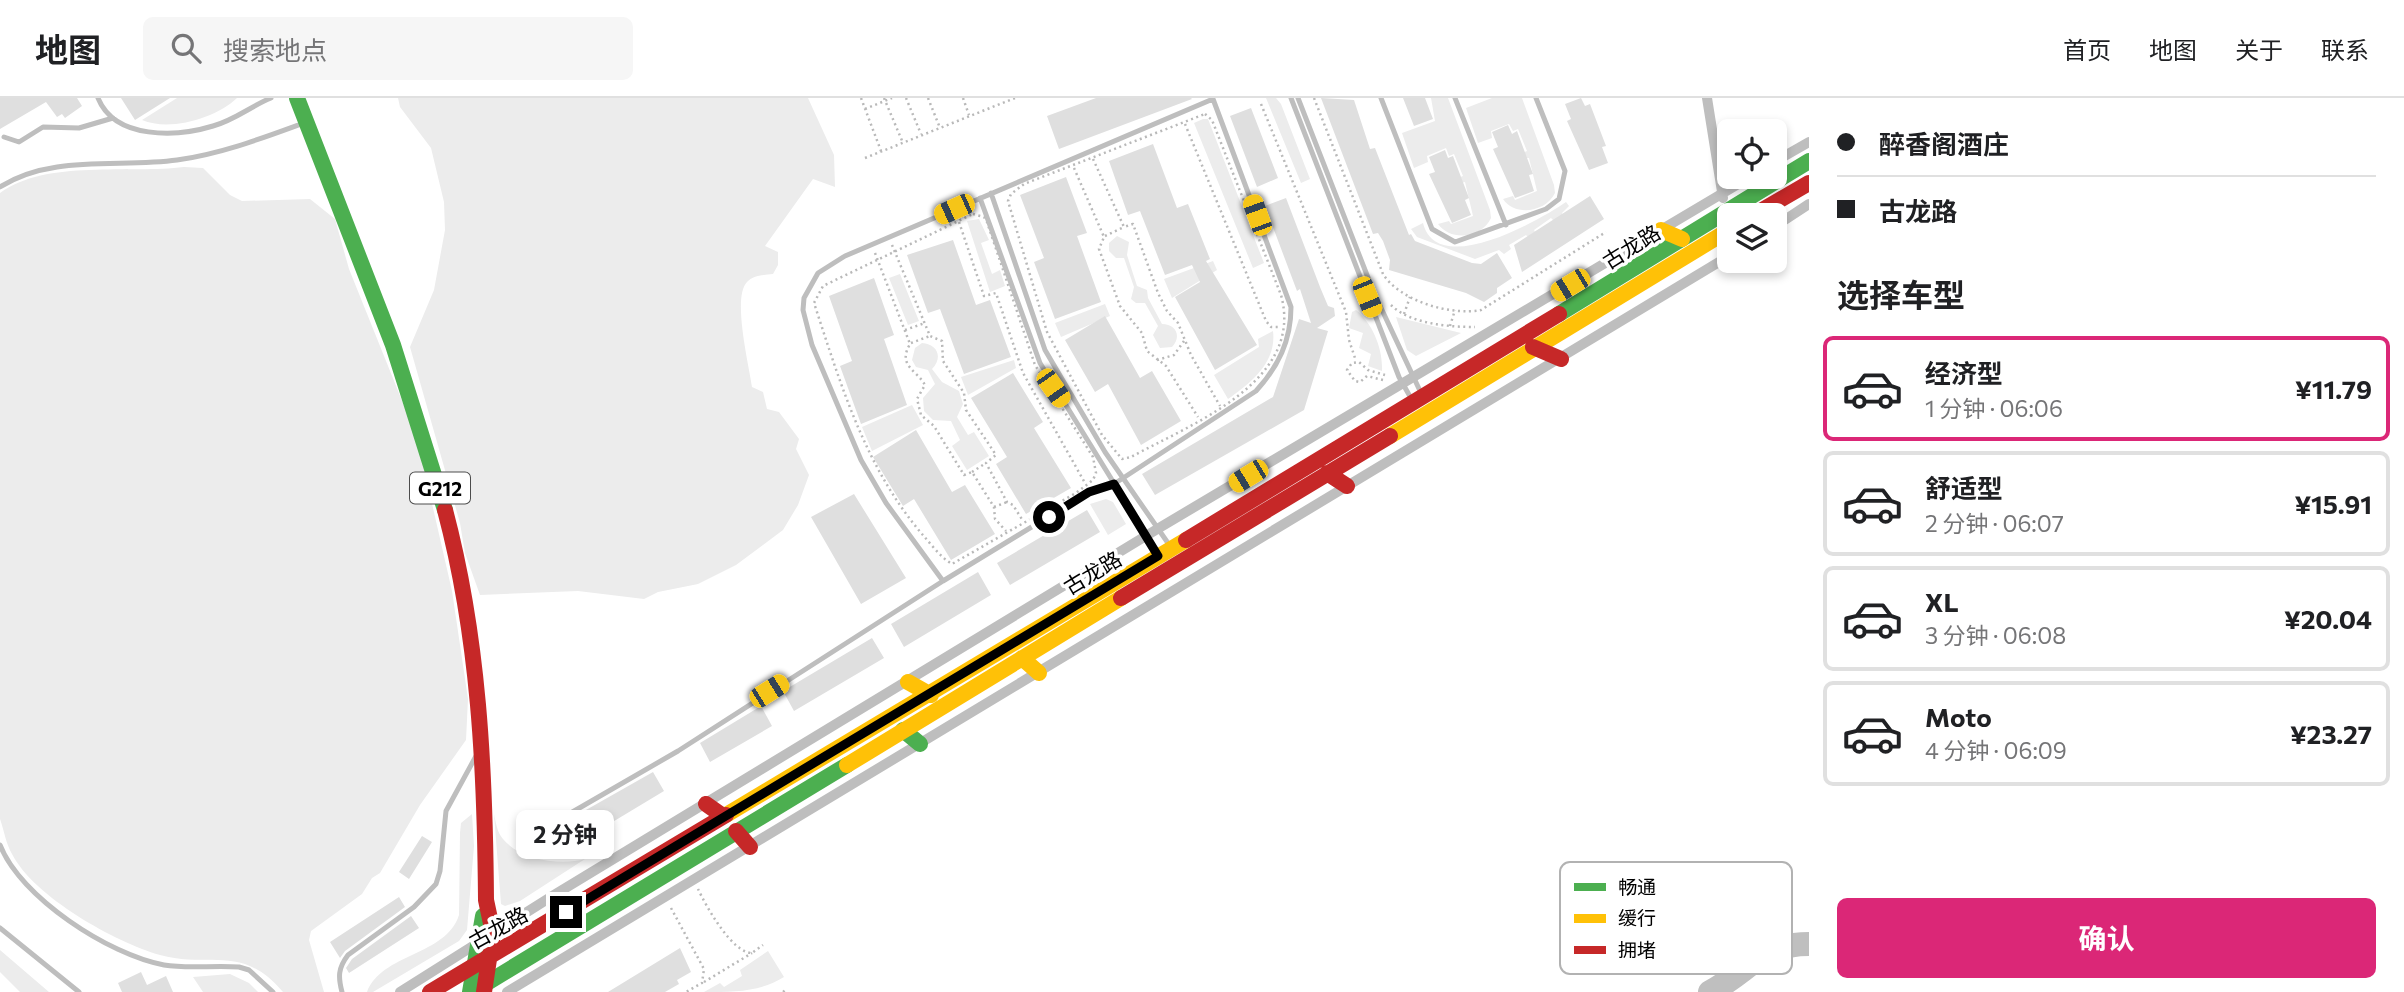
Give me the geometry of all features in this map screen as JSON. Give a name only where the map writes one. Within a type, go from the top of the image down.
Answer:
[{"type":"main road","name":"G212","points":[[298,98],[425,436],[465,598],[481,748],[486,900],[491,909],[487,945]]},
{"type":"main road","name":"古龙路","points":[[1739,203],[1809,161]]},
{"type":"main road","points":[[1775,203],[1809,183]]},
{"type":"main road","name":"古龙路","points":[[430,992],[473,965],[487,945],[723,817],[931,695],[1717,216]]},
{"type":"main road","points":[[1661,230],[1682,239]]},
{"type":"main road","name":"古龙路","points":[[471,992],[485,986],[1717,237]]},
{"type":"main road","points":[[1533,347],[1561,359]]},
{"type":"main road","points":[[1327,473],[1347,486]]},
{"type":"main road","points":[[1022,658],[1039,673]]},
{"type":"main road","points":[[908,682],[931,695]]},
{"type":"main road","points":[[903,730],[920,744]]},
{"type":"main road","points":[[706,804],[723,817]]},
{"type":"main road","points":[[736,831],[750,847]]},
{"type":"main road","points":[[485,986],[487,945]]},
{"type":"main road","points":[[471,992],[473,965]]},
{"type":"street","points":[[1707,98],[1725,203]]},
{"type":"street","points":[[1787,155],[1809,142]]},
{"type":"street","points":[[400,992],[487,945],[706,804],[1159,528],[1730,189]]},
{"type":"street","points":[[1787,218],[1809,204]]},
{"type":"street","points":[[507,992],[1717,263]]},
{"type":"lane","points":[[98,98],[113,118],[145,132],[191,132],[234,118],[271,98]]},
{"type":"lane","points":[[562,818],[678,751],[943,580],[1089,492],[1114,484],[1200,421],[1256,391],[1272,371],[1289,334],[1291,307],[1214,98],[828,264],[818,273],[804,298],[803,310],[828,387],[861,460],[887,503],[943,580]]},
{"type":"lane","points":[[1291,98],[1408,382],[1418,399]]},
{"type":"lane","points":[[1298,98],[1408,382],[1418,399]]},
{"type":"lane","points":[[1381,98],[1432,229],[1438,235],[1455,242],[1506,225],[1553,205],[1563,189],[1565,171],[1536,98]]},
{"type":"lane","points":[[1455,98],[1506,225]]},
{"type":"lane","points":[[4,138],[19,142],[43,127],[79,128],[113,118]]},
{"type":"lane","points":[[0,187],[38,171],[61,166],[175,160],[216,153],[307,122]]},
{"type":"lane","points":[[991,193],[1039,339],[1105,452],[1125,476],[1159,528],[1165,552]]},
{"type":"lane","points":[[980,198],[1040,363],[1148,537],[1165,552]]},
{"type":"lane","points":[[342,992],[338,975],[340,965],[348,956],[414,907],[436,884],[440,871],[446,811],[481,748]]},
{"type":"lane","points":[[0,845],[12,870],[30,889],[107,942],[139,958],[166,965],[239,967],[257,976],[273,992]]},
{"type":"lane","points":[[0,928],[79,992]]},
{"type":"path","points":[[861,98],[881,152]]},
{"type":"path","points":[[864,110],[892,98]]},
{"type":"path","points":[[906,98],[922,135]]},
{"type":"path","points":[[929,98],[940,128]]},
{"type":"path","points":[[963,98],[969,116]]},
{"type":"path","points":[[865,158],[1015,98]]},
{"type":"path","points":[[1314,98],[1383,274],[1391,285],[1410,297],[1455,310],[1481,310],[1606,232]]},
{"type":"path","points":[[885,99],[903,143]]},
{"type":"path","points":[[1261,104],[1346,312],[1349,340],[1356,362]]},
{"type":"path","points":[[1180,112],[1266,321],[1271,327],[1284,328]]},
{"type":"path","points":[[1205,114],[1212,120],[1281,295],[1285,311],[1284,328],[1277,349],[1258,381],[1222,410],[1131,457],[1122,459],[1102,435],[1042,320],[1008,201],[1011,194],[1024,184],[1094,160],[1205,114]]},
{"type":"path","points":[[1091,150],[1124,227]]},
{"type":"path","points":[[1069,159],[1104,237]]},
{"type":"path","points":[[954,209],[984,296],[996,293],[1023,373],[1087,486]]},
{"type":"path","points":[[973,214],[984,217],[1024,341],[1042,381],[1067,423],[1087,447],[1095,466],[1093,480],[1087,486],[952,564],[946,561],[903,511],[869,455],[814,303],[822,286],[896,251],[973,214]]},
{"type":"path","points":[[1200,421],[1166,366],[1147,351],[1142,333],[1120,306],[1099,249],[1104,237],[1133,224],[1158,293],[1167,311],[1178,323],[1184,341],[1222,410]]},
{"type":"path","points":[[890,239],[930,336]]},
{"type":"path","points":[[872,247],[910,344],[905,357],[907,364],[925,385],[917,399],[921,415],[934,426],[964,475],[972,472],[996,455],[966,410],[964,393],[943,361],[942,341],[930,336],[910,344]]},
{"type":"path","points":[[1404,315],[1410,297]]},
{"type":"path","points":[[1385,299],[1404,315],[1450,326],[1480,327]]},
{"type":"path","points":[[1450,326],[1455,310]]},
{"type":"path","points":[[905,330],[925,323]]},
{"type":"path","points":[[1157,360],[1169,359],[1184,341]]},
{"type":"path","points":[[1382,380],[1367,376],[1360,382],[1353,381],[1347,370],[1356,362],[1363,363],[1368,370],[1385,375]]},
{"type":"path","points":[[986,463],[1007,502],[1013,505],[1029,530]]},
{"type":"path","points":[[972,472],[994,506],[995,519],[1011,541]]},
{"type":"path","points":[[994,506],[1007,502]]},
{"type":"path","points":[[696,885],[729,939],[741,951],[752,953]]},
{"type":"path","points":[[668,905],[704,969],[702,983]]},
{"type":"path","points":[[688,992],[763,945]]},
{"type":"path","points":[[783,992],[787,989]]},
{"type":"shaded area","points":[[177,98],[237,98],[217,112],[192,121],[166,124],[142,120]]},
{"type":"shaded area","points":[[398,98],[808,98],[834,155],[835,187],[813,179],[765,246],[778,252],[778,265],[773,274],[749,280],[743,290],[741,302],[752,387],[763,392],[767,409],[779,412],[799,439],[796,449],[809,475],[798,505],[783,530],[736,565],[698,584],[658,592],[644,599],[578,591],[480,595],[465,553],[460,523],[410,347],[434,290],[445,230],[444,202],[431,148],[400,107]]},
{"type":"shaded area","points":[[1266,98],[1276,98],[1281,104],[1310,179],[1301,183]]},
{"type":"shaded area","points":[[1431,98],[1448,98],[1490,210],[1491,218],[1487,225],[1474,233],[1450,233],[1438,224],[1449,221],[1451,224],[1473,216],[1465,182],[1461,183],[1458,178],[1463,176],[1454,154],[1449,156],[1446,148],[1427,156],[1428,162],[1414,168],[1402,133],[1435,121]]},
{"type":"shaded area","points":[[1492,98],[1522,98],[1554,185],[1555,193],[1551,199],[1538,208],[1522,210],[1508,205],[1503,199],[1513,196],[1515,200],[1537,191],[1529,158],[1525,158],[1522,153],[1527,151],[1518,129],[1513,131],[1509,124],[1491,131],[1492,138],[1478,143],[1466,108]]},
{"type":"shaded area","points":[[1208,119],[1264,263],[1253,268],[1194,123]]},
{"type":"shaded area","points":[[203,168],[230,195],[242,201],[310,199],[335,219],[349,269],[417,438],[452,591],[468,699],[466,740],[420,805],[380,873],[372,878],[362,894],[311,931],[309,940],[324,992],[283,992],[268,977],[239,962],[178,959],[160,955],[99,929],[57,901],[23,870],[10,850],[0,819],[0,193],[19,182],[64,172]]},
{"type":"shaded area","points":[[1566,202],[1569,206],[1562,213],[1564,217],[1556,223],[1551,218],[1534,230],[1536,234],[1530,239],[1526,235],[1509,245],[1511,249],[1504,254],[1499,250],[1475,259],[1417,237],[1411,229],[1423,223],[1432,239],[1448,246],[1468,246],[1513,231]]},
{"type":"shaded area","points":[[979,219],[989,240],[981,243],[992,274],[1000,270],[1005,286],[990,292],[967,221]]},
{"type":"shaded area","points":[[1117,236],[1129,242],[1127,255],[1137,286],[1147,290],[1148,298],[1162,324],[1171,326],[1176,331],[1177,339],[1172,347],[1160,348],[1153,335],[1158,326],[1145,303],[1136,303],[1131,299],[1134,287],[1124,258],[1116,258],[1109,251],[1109,243]]},
{"type":"shaded area","points":[[1213,261],[1217,270],[1172,298],[1164,279]]},
{"type":"shaded area","points":[[900,274],[919,321],[908,325],[889,278]]},
{"type":"shaded area","points":[[1105,304],[1110,316],[1061,337],[1055,323]]},
{"type":"shaded area","points":[[1356,310],[1376,337],[1382,371],[1368,366],[1371,354],[1359,348],[1363,333],[1349,328],[1352,312]]},
{"type":"shaded area","points":[[1396,317],[1461,333],[1416,356],[1407,350]]},
{"type":"shaded area","points":[[1273,331],[1267,362],[1253,379],[1228,399],[1214,375],[1259,347],[1258,339]]},
{"type":"shaded area","points":[[922,343],[932,346],[937,352],[937,360],[932,369],[942,382],[959,391],[963,404],[957,417],[968,435],[974,432],[989,456],[967,470],[952,446],[960,440],[951,421],[933,420],[924,411],[923,398],[935,384],[928,370],[916,367],[912,360],[915,348]]},
{"type":"shaded area","points":[[1014,360],[1016,368],[968,395],[961,377]]},
{"type":"shaded area","points":[[912,405],[923,425],[872,451],[862,427]]},
{"type":"shaded area","points":[[1106,499],[1113,502],[1126,524],[1108,535],[1090,504]]},
{"type":"shaded area","points":[[472,814],[474,846],[467,930],[459,941],[373,992],[367,992],[375,979],[386,969],[441,939],[452,928],[459,915],[461,823]]},
{"type":"shaded area","points":[[494,814],[501,836],[520,852],[541,860],[564,862],[585,859],[520,901],[505,906],[501,904]]},
{"type":"shaded area","points":[[0,950],[49,992],[20,992],[0,972]]},
{"type":"shaded area","points":[[768,951],[784,977],[756,988],[704,992],[720,983],[724,987],[742,976],[740,970]]},
{"type":"shaded area","points":[[230,974],[249,983],[258,992],[203,992],[193,977]]},
{"type":"building","points":[[0,98],[77,98],[82,106],[65,118],[62,114],[57,117],[46,102],[0,129]]},
{"type":"building","points":[[121,98],[170,98],[135,120]]},
{"type":"building","points":[[1096,98],[1192,99],[1059,149],[1047,116]]},
{"type":"building","points":[[1321,98],[1354,100],[1370,149],[1375,148],[1409,235],[1411,234],[1415,241],[1472,263],[1481,264],[1497,253],[1512,278],[1497,288],[1497,293],[1484,302],[1466,293],[1389,270],[1390,260],[1383,241],[1378,233],[1373,234]]},
{"type":"building","points":[[1403,98],[1425,98],[1433,119],[1414,126]]},
{"type":"building","points":[[1581,98],[1585,106],[1590,104],[1606,146],[1602,147],[1608,163],[1589,170],[1567,121],[1571,119],[1565,104]]},
{"type":"building","points":[[1251,108],[1278,178],[1257,187],[1230,116]]},
{"type":"building","points":[[1508,125],[1512,134],[1517,131],[1533,174],[1529,175],[1534,191],[1515,198],[1493,149],[1498,147],[1492,132]]},
{"type":"building","points":[[1153,144],[1177,208],[1188,204],[1210,259],[1206,261],[1257,345],[1215,370],[1175,297],[1200,282],[1192,265],[1165,275],[1140,211],[1128,215],[1109,161]]},
{"type":"building","points":[[1445,150],[1448,158],[1453,156],[1469,198],[1465,200],[1471,215],[1452,223],[1429,174],[1435,172],[1429,157]]},
{"type":"building","points":[[1066,177],[1087,233],[1077,236],[1101,302],[1055,319],[1034,262],[1044,258],[1020,195]]},
{"type":"building","points":[[1590,196],[1604,219],[1522,272],[1514,245]]},
{"type":"building","points":[[1286,198],[1320,287],[1328,306],[1334,308],[1335,316],[1317,328],[1328,331],[1304,410],[1155,495],[1142,474],[1273,397],[1299,319],[1311,323],[1300,289],[1297,291],[1265,206]]},
{"type":"building","points":[[953,240],[976,305],[990,300],[1011,357],[964,374],[940,309],[928,313],[907,255]]},
{"type":"building","points":[[874,278],[894,335],[884,339],[907,405],[861,424],[840,366],[852,361],[829,296]]},
{"type":"building","points":[[1105,316],[1140,378],[1152,371],[1181,421],[1141,445],[1108,384],[1095,392],[1065,340]]},
{"type":"building","points":[[1013,373],[1043,422],[1034,428],[1071,488],[1026,514],[996,464],[1007,457],[971,398]]},
{"type":"building","points":[[916,430],[952,492],[965,485],[995,534],[951,560],[914,499],[903,506],[873,457]]},
{"type":"building","points":[[854,494],[906,578],[861,604],[811,517]]},
{"type":"building","points":[[1087,510],[1100,532],[1010,585],[997,563]]},
{"type":"building","points":[[978,572],[991,595],[904,647],[891,624]]},
{"type":"building","points":[[872,638],[884,658],[794,711],[783,691]]},
{"type":"building","points":[[761,706],[772,726],[710,762],[700,743]]},
{"type":"building","points":[[653,772],[664,791],[576,844],[563,823]]},
{"type":"building","points":[[422,836],[432,842],[409,879],[399,872]]},
{"type":"building","points":[[399,897],[405,907],[345,951],[340,958],[330,942]]},
{"type":"building","points":[[411,916],[419,928],[349,973],[346,968],[352,959]]},
{"type":"building","points":[[680,948],[691,972],[677,980],[679,984],[665,992],[608,992]]},
{"type":"building","points":[[141,972],[147,985],[166,976],[173,992],[122,992],[118,983]]},
{"type":"waterway","points":[[1792,945],[1809,944]]},
{"type":"waterway","points":[[1710,992],[1737,974]]},
{"type":"traffic: fast","points":[[297,98],[393,345],[445,510]]},
{"type":"traffic: fast","points":[[1559,314],[1809,161]]},
{"type":"traffic: fast","points":[[903,730],[920,744]]},
{"type":"traffic: fast","points":[[472,992],[847,765]]},
{"type":"traffic: fast","points":[[470,992],[483,916]]},
{"type":"traffic: slow","points":[[1661,230],[1682,239]]},
{"type":"traffic: slow","points":[[1390,436],[1717,237]]},
{"type":"traffic: slow","points":[[726,815],[1186,540]]},
{"type":"traffic: slow","points":[[847,765],[1121,598]]},
{"type":"traffic: slow","points":[[1022,658],[1039,673]]},
{"type":"traffic: slow","points":[[908,682],[931,695]]},
{"type":"traffic: jam","points":[[1775,203],[1809,183]]},
{"type":"traffic: jam","points":[[1186,540],[1559,314]]},
{"type":"traffic: jam","points":[[1533,347],[1561,359]]},
{"type":"traffic: jam","points":[[1121,598],[1390,436]]},
{"type":"traffic: jam","points":[[1327,473],[1347,486]]},
{"type":"traffic: jam","points":[[445,510],[466,606],[473,655],[482,752],[486,900]]},
{"type":"traffic: jam","points":[[706,804],[723,816]]},
{"type":"traffic: jam","points":[[430,992],[726,815]]},
{"type":"traffic: jam","points":[[736,831],[750,847]]},
{"type":"traffic: jam","points":[[484,992],[493,933],[486,900]]},
{"type":"route","points":[[566,912],[916,704],[1158,556],[1126,499],[1114,484],[1089,492],[1049,517]]}]
